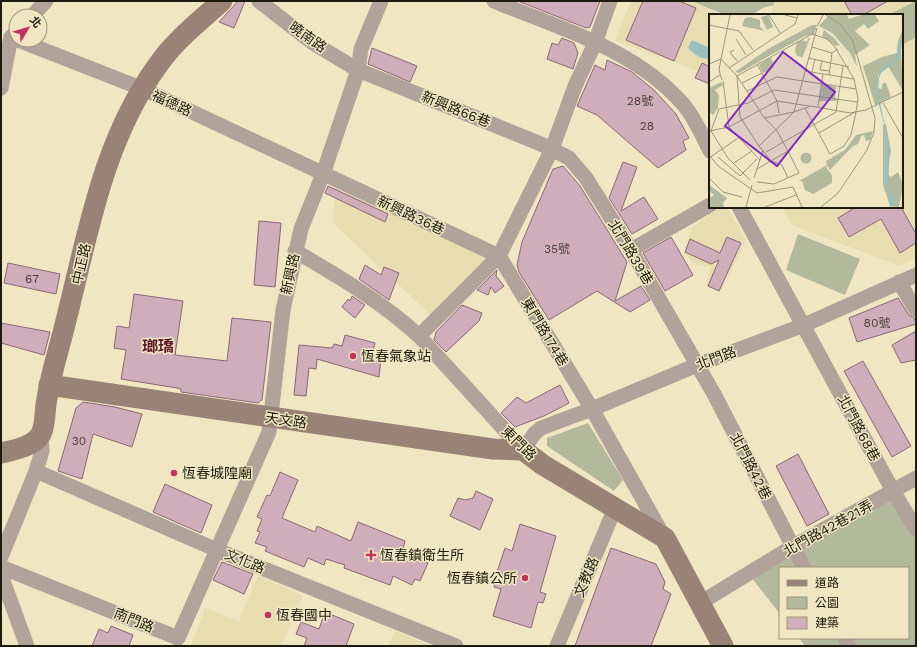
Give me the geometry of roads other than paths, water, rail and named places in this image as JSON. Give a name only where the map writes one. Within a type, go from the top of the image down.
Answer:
[{"type":"main road","name":"中正路","points":[[41,433],[49,385],[107,164],[143,89],[158,65],[175,44],[222,1]]},
{"type":"main road","name":"天文路","points":[[49,385],[270,418],[494,448],[523,450]]},
{"type":"main road","points":[[1,454],[30,444],[41,433]]},
{"type":"main road","name":"東門路","points":[[523,450],[543,465],[665,538]]},
{"type":"main road","points":[[665,538],[723,646]]},
{"type":"street","name":"曉南路","points":[[259,1],[313,43],[358,70]]},
{"type":"street","name":"新興路","points":[[217,550],[269,432],[283,310],[295,251],[301,229],[323,174],[358,70],[361,49],[381,1]]},
{"type":"street","points":[[494,1],[595,42],[636,64],[656,78],[683,104],[699,128],[709,149]]},
{"type":"street","points":[[419,336],[498,256],[552,149],[575,86],[595,42],[610,1]]},
{"type":"street","points":[[1,88],[9,48]]},
{"type":"street","name":"福德路","points":[[44,48],[143,89],[323,174]]},
{"type":"street","name":"新興路66巷","points":[[358,70],[552,149]]},
{"type":"street","name":"北門路39巷","points":[[552,149],[569,158],[586,178],[631,250],[697,365]]},
{"type":"street","name":"新興路36巷","points":[[323,174],[498,256]]},
{"type":"street","points":[[631,250],[709,206]]},
{"type":"street","points":[[740,208],[804,325]]},
{"type":"street","name":"東門路","points":[[295,251],[371,298],[404,322],[419,336],[523,450]]},
{"type":"street","name":"東門路174巷","points":[[498,256],[592,409],[665,538]]},
{"type":"street","name":"北門路","points":[[523,450],[535,433],[541,428],[592,409],[697,365],[804,325],[916,275]]},
{"type":"street","points":[[900,282],[916,310]]},
{"type":"street","name":"北門路68巷","points":[[804,325],[893,491],[916,529]]},
{"type":"street","name":"北門路42巷","points":[[697,365],[714,394],[803,567]]},
{"type":"street","name":"中正路","points":[[1,557],[36,471],[42,451],[41,433]]},
{"type":"street","name":"文化路","points":[[36,471],[217,550],[456,646]]},
{"type":"street","name":"北門路42巷21弄","points":[[700,603],[792,547],[916,478]]},
{"type":"street","name":"文教路","points":[[557,646],[615,508]]},
{"type":"street","name":"南門路","points":[[1,567],[176,642],[217,550]]},
{"type":"street","points":[[1,575],[28,646]]},
{"type":"water","points":[[692,40],[709,48],[709,59],[698,56],[688,48]]},
{"type":"place","name":"恆春氣象站","points":[[353,356]]},
{"type":"place","name":"恆春城隍廟","points":[[174,473]]},
{"type":"place","name":"恆春鎮衛生所","points":[[371,555]]},
{"type":"place","name":"恆春鎮公所","points":[[525,578]]},
{"type":"place","name":"恆春國中","points":[[268,615]]},
{"type":"district","name":"瑯𤩝","points":[[158,346]]}]
